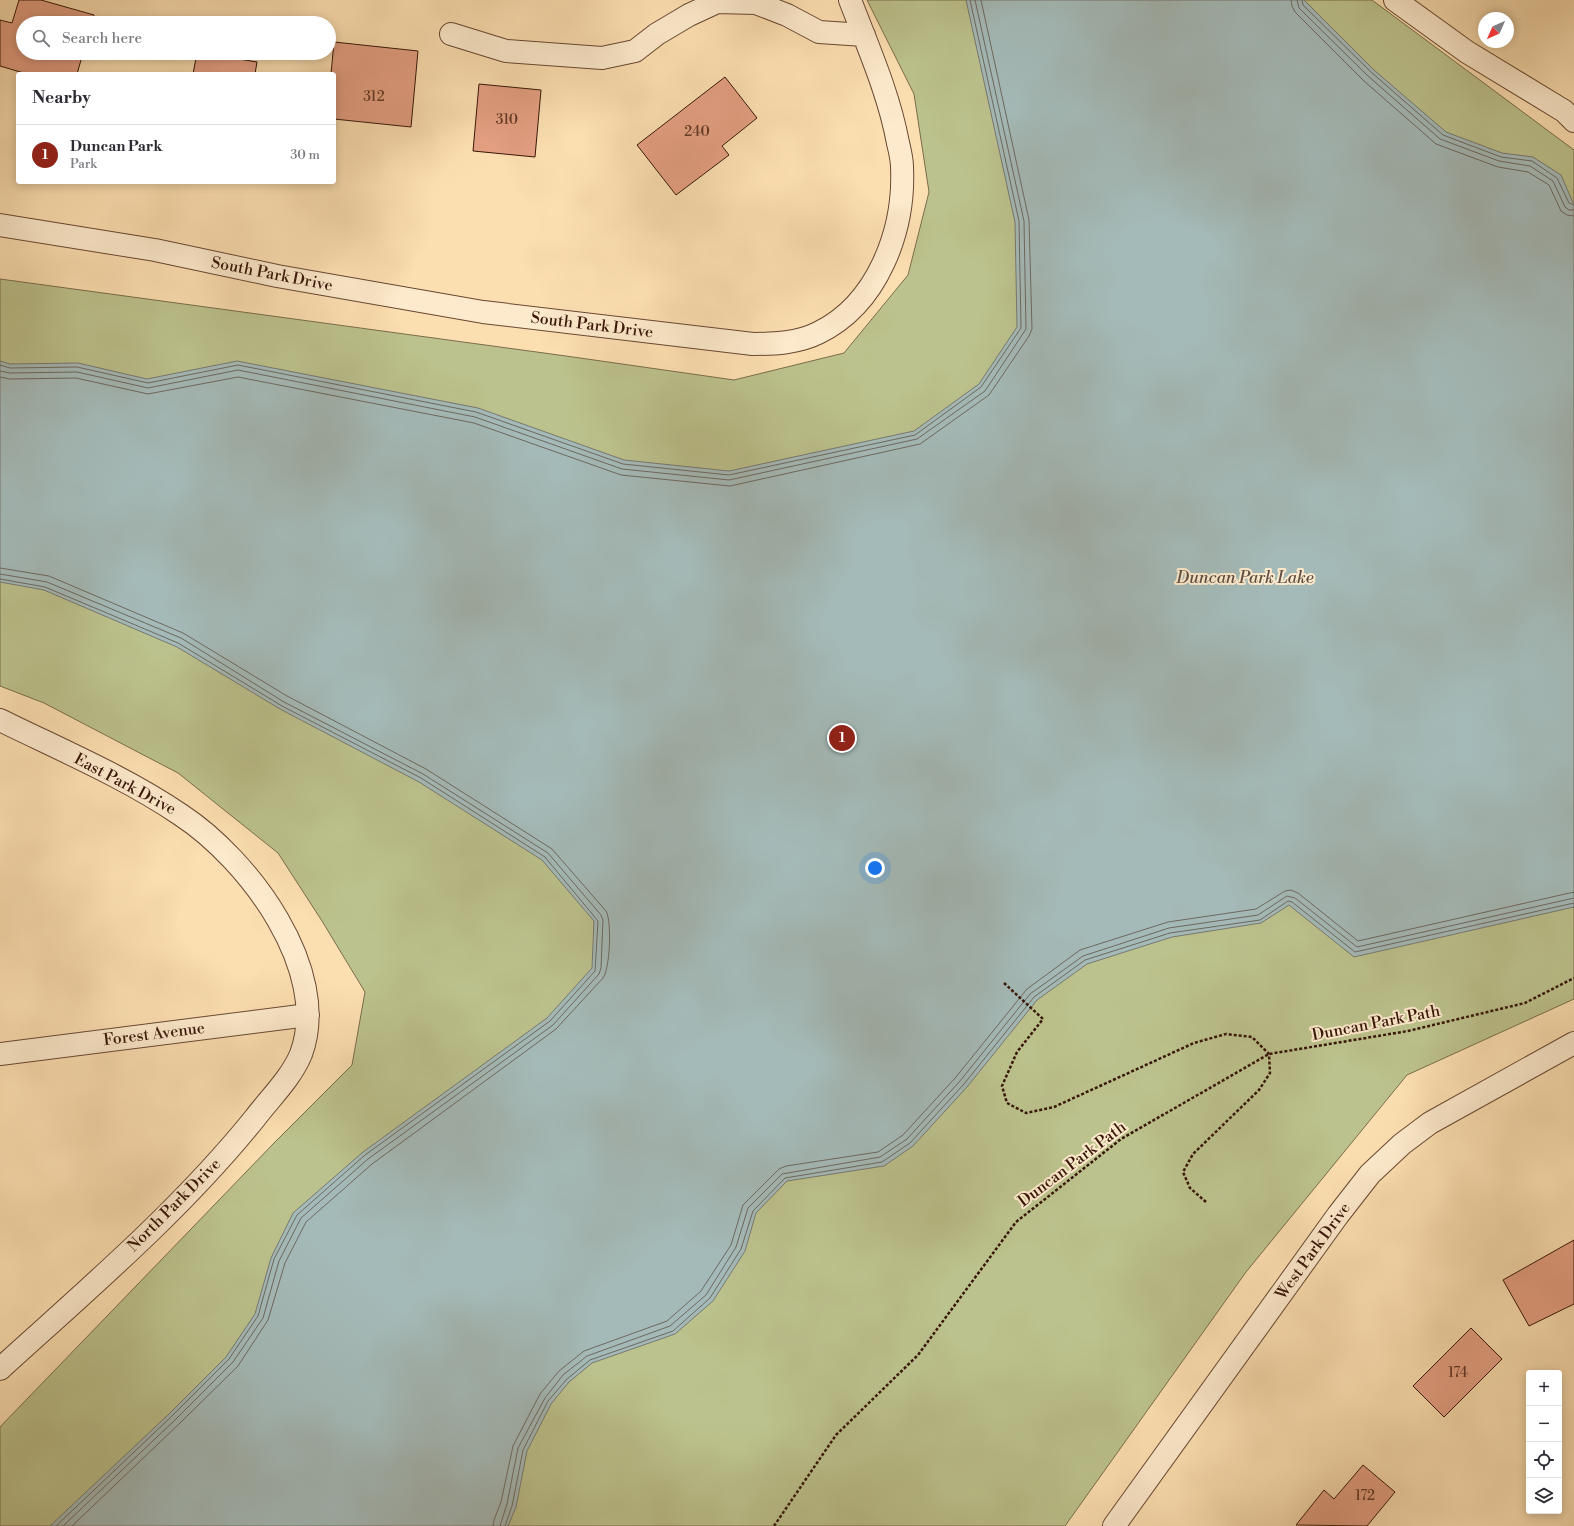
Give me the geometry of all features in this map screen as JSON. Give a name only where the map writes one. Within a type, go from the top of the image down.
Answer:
[{"type":"street","name":"South Park Drive","points":[[0,225],[155,250],[276,276],[483,312],[753,344],[786,343],[818,334],[845,316],[868,292],[888,253],[900,210],[902,166],[894,122],[864,35],[850,0]]},
{"type":"street","points":[[1395,0],[1467,52],[1564,111],[1574,121]]},
{"type":"street","points":[[451,34],[506,50],[602,58],[636,51],[657,34],[717,2],[756,3],[787,15],[819,32],[864,35]]},
{"type":"street","name":"East Park Drive","points":[[0,720],[141,790],[183,816],[222,848],[255,885],[283,927],[298,963],[307,1001],[308,1015]]},
{"type":"street","name":"Forest Avenue","points":[[0,1054],[308,1015]]},
{"type":"street","name":"North Park Drive","points":[[0,1369],[138,1243],[188,1193],[237,1140],[294,1070],[306,1034],[308,1015]]},
{"type":"street","name":"West Park Drive","points":[[1114,1526],[1333,1222],[1370,1174],[1402,1144],[1430,1123],[1574,1043]]},
{"type":"path","name":"Duncan Park Path","points":[[774,1526],[836,1435],[918,1355],[1016,1222],[1121,1139],[1269,1054],[1408,1031],[1525,1003],[1574,978]]},
{"type":"path","points":[[1004,983],[1043,1019],[1017,1052],[1002,1086],[1007,1104],[1026,1113],[1054,1107],[1194,1043],[1226,1034],[1252,1037],[1269,1054],[1270,1073],[1259,1090],[1193,1154],[1183,1172],[1190,1188],[1206,1202]]},
{"type":"green space","name":"Duncan Park Lake","points":[[867,0],[1372,0],[1574,150],[1574,999],[1407,1075],[1246,1272],[1065,1526],[0,1526],[0,1427],[274,1143],[352,1065],[365,992],[322,921],[278,853],[178,773],[44,703],[0,686],[0,279],[734,380],[844,353],[908,275],[929,192],[914,94]]},
{"type":"water","name":"Duncan Park Lake","points":[[966,0],[1304,0],[1374,70],[1446,132],[1502,153],[1533,157],[1561,175],[1574,205],[1574,907],[1354,957],[1289,905],[1261,923],[1172,937],[1087,964],[1037,1000],[967,1087],[913,1146],[884,1166],[787,1181],[756,1213],[745,1251],[713,1301],[675,1334],[592,1363],[569,1382],[551,1404],[527,1451],[516,1507],[508,1526],[50,1526],[170,1413],[226,1357],[255,1314],[271,1258],[293,1213],[363,1152],[547,1018],[592,968],[594,921],[542,860],[419,782],[280,709],[177,647],[44,590],[0,582],[0,361],[10,364],[78,363],[147,379],[237,361],[478,408],[624,460],[729,471],[914,431],[979,384],[1017,327],[1015,222]]},
{"type":"building","points":[[19,0],[41,0],[94,15],[16,16],[16,60],[81,60],[78,72],[20,72],[0,66],[0,20],[12,23]]},
{"type":"building","points":[[336,42],[418,51],[411,127],[336,119],[336,72],[331,72],[332,60],[336,60]]},
{"type":"building","points":[[196,60],[245,60],[257,62],[255,72],[193,72]]},
{"type":"building","points":[[725,77],[757,118],[722,146],[729,155],[676,195],[637,145]]},
{"type":"building","points":[[479,84],[541,90],[535,157],[473,151]]},
{"type":"building","points":[[1574,1240],[1574,1304],[1529,1326],[1503,1280]]},
{"type":"building","points":[[1471,1328],[1502,1359],[1444,1417],[1413,1386]]},
{"type":"building","points":[[1363,1465],[1395,1492],[1367,1526],[1296,1525],[1324,1490],[1334,1499]]},
{"type":"place","name":"Duncan Park","points":[[842,738]]}]
